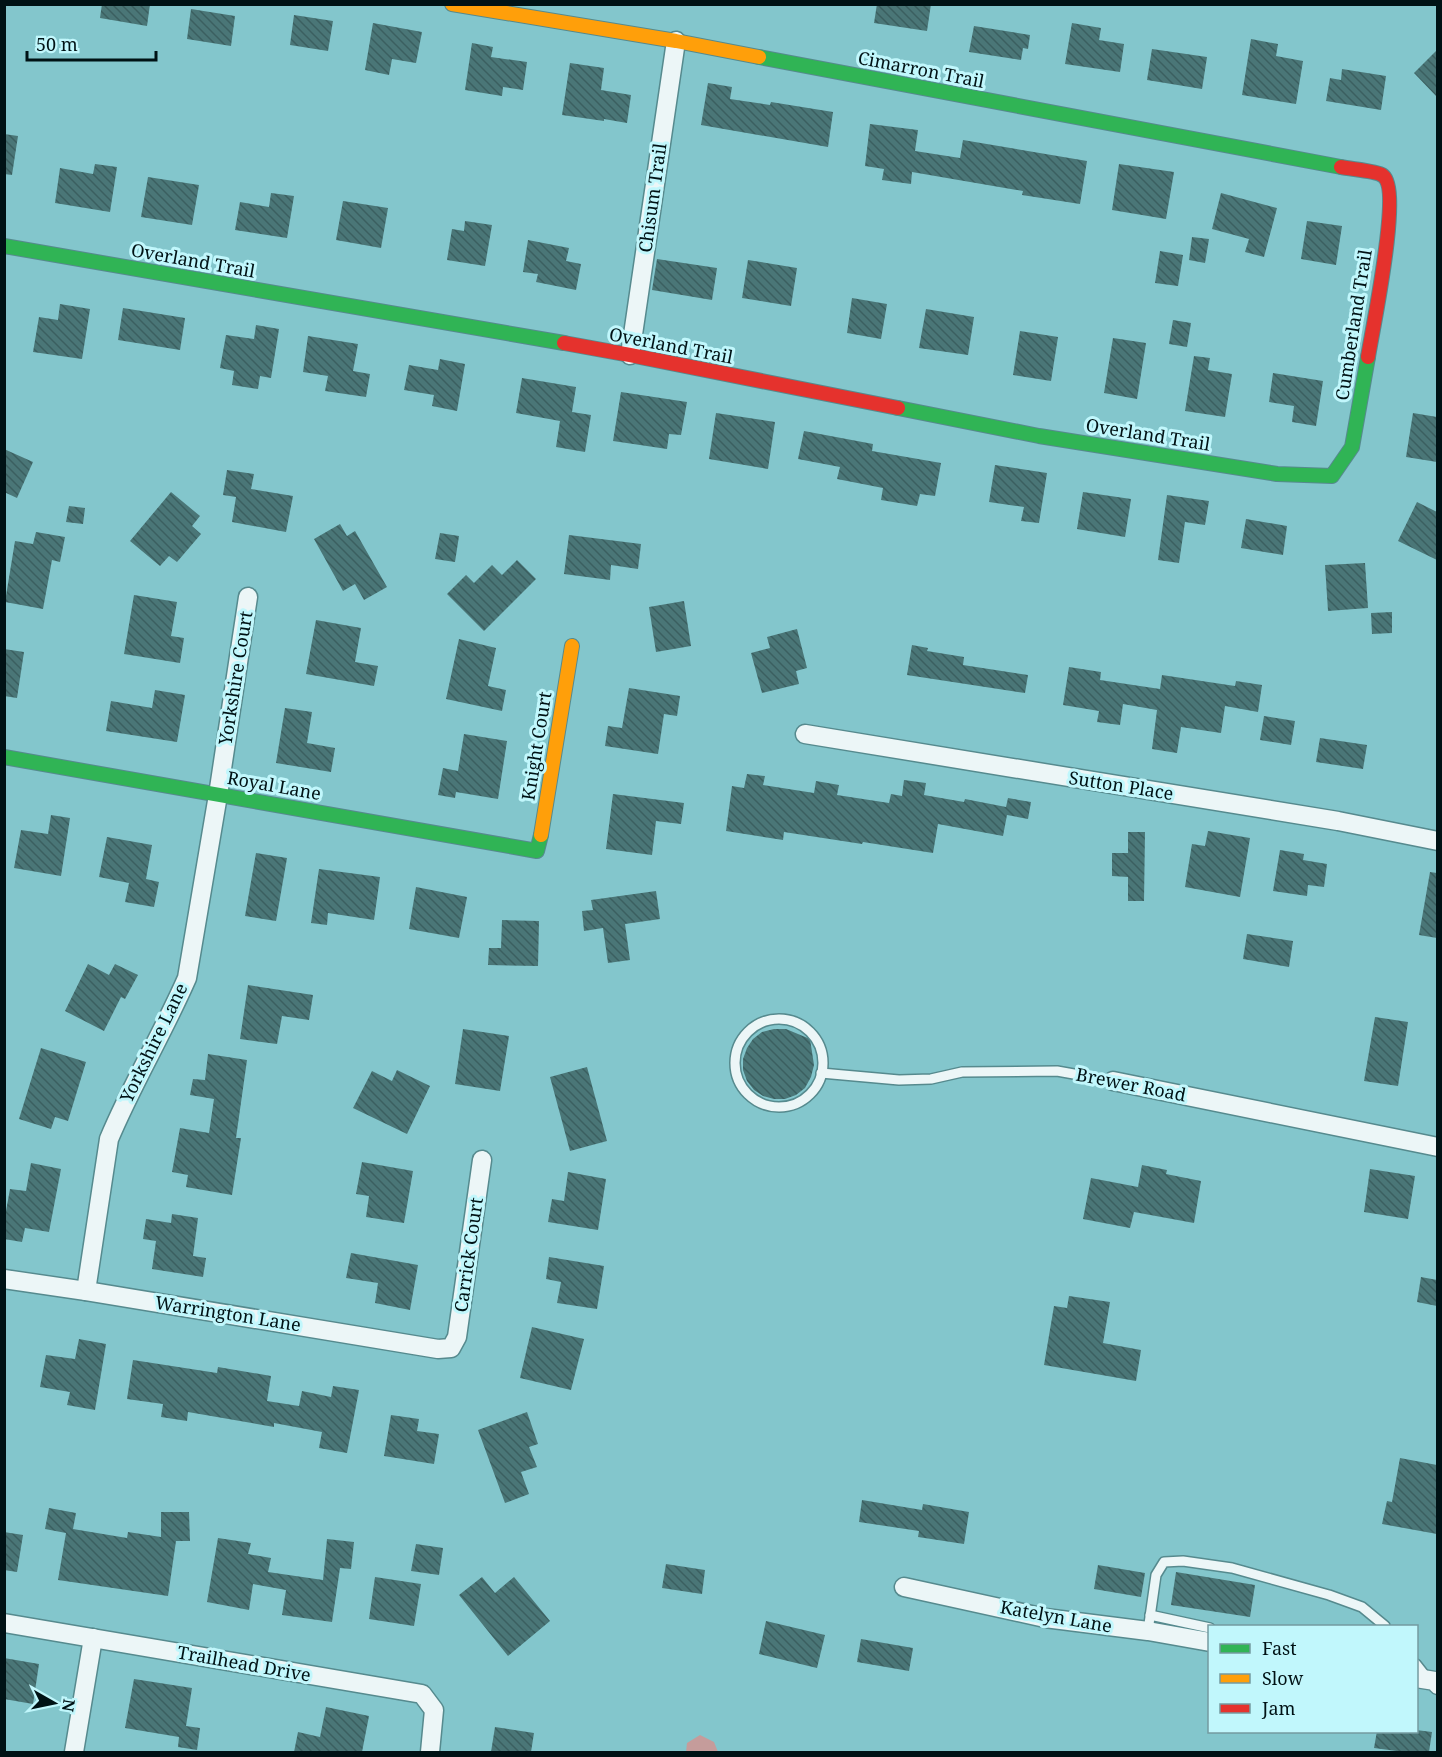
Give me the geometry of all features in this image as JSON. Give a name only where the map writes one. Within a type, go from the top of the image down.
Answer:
[{"type":"street","name":"Cimarron Trail","points":[[452,4],[676,41],[1382,175]]},
{"type":"street","name":"Chisum Trail","points":[[630,355],[676,41]]},
{"type":"street","name":"Cumberland Trail","points":[[1332,476],[1352,447],[1386,250],[1390,195],[1387,181],[1382,175]]},
{"type":"street","name":"Overland Trail","points":[[4,246],[630,355],[1039,436],[1277,474],[1332,476]]},
{"type":"street","name":"Yorkshire Court","points":[[218,795],[248,597]]},
{"type":"street","name":"Knight Court","points":[[537,851],[572,646]]},
{"type":"street","name":"Sutton Place","points":[[805,734],[1327,820],[1437,841]]},
{"type":"street","name":"Royal Lane","points":[[4,757],[537,851]]},
{"type":"street","name":"Yorkshire Lane","points":[[86,1290],[109,1138],[187,978],[218,795]]},
{"type":"street","name":"Brewer Road","points":[[1113,1081],[1437,1147]]},
{"type":"street","name":"Carrick Court","points":[[451,1348],[457,1337],[482,1160]]},
{"type":"street","name":"Warrington Lane","points":[[4,1278],[438,1349],[451,1348]]},
{"type":"street","name":"Katelyn Lane","points":[[904,1587],[1046,1618],[1149,1623],[1208,1642]]},
{"type":"street","name":"Trailhead Drive","points":[[4,1623],[422,1694],[434,1710],[430,1752]]},
{"type":"street","points":[[74,1752],[93,1638]]},
{"type":"lane","points":[[777,1018],[791,1020],[804,1026],[815,1036],[821,1049],[823,1064],[821,1073],[813,1091],[802,1100],[789,1106],[775,1107],[761,1103],[749,1094],[740,1082],[736,1069],[736,1054],[741,1041],[751,1029],[777,1018]]},
{"type":"lane","name":"Brewer Road","points":[[821,1073],[898,1080],[931,1079],[962,1072],[1057,1071],[1113,1081]]},
{"type":"lane","points":[[1208,1628],[1149,1623],[1156,1575],[1164,1562],[1183,1561],[1232,1568],[1329,1595],[1362,1607],[1384,1625]]},
{"type":"lane","points":[[1418,1667],[1427,1681]]},
{"type":"shaded area","points":[[700,1735],[714,1742],[718,1752],[686,1752],[687,1743]]},
{"type":"building","points":[[102,4],[150,4],[147,26],[100,18]]},
{"type":"building","points":[[877,4],[931,4],[927,31],[874,23]]},
{"type":"building","points":[[191,9],[235,16],[231,46],[187,39]]},
{"type":"building","points":[[294,15],[333,21],[328,51],[290,45]]},
{"type":"building","points":[[373,23],[422,32],[416,63],[392,59],[389,75],[365,70]]},
{"type":"building","points":[[1072,23],[1101,28],[1099,40],[1124,44],[1120,72],[1065,64]]},
{"type":"building","points":[[974,26],[1030,35],[1028,49],[1023,48],[1021,60],[969,52]]},
{"type":"building","points":[[1251,39],[1278,44],[1276,56],[1303,61],[1296,104],[1242,95]]},
{"type":"building","points":[[472,43],[493,47],[491,57],[527,62],[523,90],[503,87],[502,96],[465,90]]},
{"type":"building","points":[[1152,49],[1207,57],[1202,89],[1147,80]]},
{"type":"building","points":[[1437,50],[1437,97],[1414,73]]},
{"type":"building","points":[[570,63],[604,68],[601,90],[631,95],[627,123],[562,115]]},
{"type":"building","points":[[1342,69],[1386,76],[1381,110],[1326,101],[1330,78],[1341,80]]},
{"type":"building","points":[[708,83],[732,87],[730,99],[770,105],[771,102],[833,112],[828,147],[701,125]]},
{"type":"building","points":[[870,124],[918,130],[915,151],[960,158],[963,140],[1087,161],[1080,204],[1022,195],[1023,191],[912,172],[911,184],[882,180],[884,169],[865,166]]},
{"type":"building","points":[[4,134],[18,136],[12,175],[4,174]]},
{"type":"building","points":[[95,164],[117,167],[110,212],[55,203],[60,168],[93,174]]},
{"type":"building","points":[[1119,164],[1174,172],[1166,219],[1112,210]]},
{"type":"building","points":[[148,177],[199,185],[192,225],[141,217]]},
{"type":"building","points":[[271,193],[294,196],[287,238],[235,230],[240,202],[269,207]]},
{"type":"building","points":[[1221,193],[1277,208],[1264,257],[1245,252],[1249,239],[1212,229]]},
{"type":"building","points":[[343,201],[388,208],[381,248],[336,240]]},
{"type":"building","points":[[465,221],[492,225],[485,266],[447,260],[452,229],[464,231]]},
{"type":"building","points":[[1307,221],[1342,226],[1336,265],[1301,259]]},
{"type":"building","points":[[1192,237],[1209,239],[1205,263],[1189,260]]},
{"type":"building","points":[[528,240],[569,248],[566,261],[581,264],[576,290],[536,282],[538,274],[523,272]]},
{"type":"building","points":[[1160,251],[1183,255],[1178,286],[1155,283]]},
{"type":"building","points":[[657,259],[717,268],[712,300],[652,290]]},
{"type":"building","points":[[748,260],[797,268],[791,306],[742,298]]},
{"type":"building","points":[[852,298],[887,304],[881,339],[847,333]]},
{"type":"building","points":[[60,304],[90,309],[82,359],[33,352],[39,317],[58,320]]},
{"type":"building","points":[[123,308],[185,318],[180,350],[118,340]]},
{"type":"building","points":[[926,309],[974,317],[968,355],[919,348]]},
{"type":"building","points":[[1173,320],[1191,323],[1187,347],[1169,344]]},
{"type":"building","points":[[256,325],[279,329],[271,378],[260,376],[258,389],[232,385],[234,371],[220,368],[226,335],[254,339]]},
{"type":"building","points":[[1020,331],[1058,337],[1051,381],[1013,375]]},
{"type":"building","points":[[308,336],[358,344],[353,371],[370,374],[366,397],[325,391],[328,376],[303,372]]},
{"type":"building","points":[[1113,338],[1146,343],[1137,399],[1104,393]]},
{"type":"building","points":[[1194,356],[1210,358],[1208,370],[1232,374],[1225,417],[1185,411]]},
{"type":"building","points":[[440,359],[465,364],[457,411],[432,406],[434,395],[404,390],[409,365],[438,370]]},
{"type":"building","points":[[1273,373],[1323,381],[1316,426],[1292,422],[1294,406],[1269,402]]},
{"type":"building","points":[[522,378],[576,387],[572,412],[591,415],[585,452],[556,447],[560,421],[516,413]]},
{"type":"building","points":[[621,392],[687,402],[681,435],[669,434],[667,449],[613,441]]},
{"type":"building","points":[[716,413],[775,422],[768,469],[709,459]]},
{"type":"building","points":[[1413,413],[1437,417],[1437,462],[1406,457]]},
{"type":"building","points":[[804,431],[873,444],[872,451],[941,463],[935,496],[920,494],[917,506],[881,500],[883,488],[837,479],[840,467],[798,459]]},
{"type":"building","points":[[4,449],[33,462],[17,498],[4,492]]},
{"type":"building","points":[[995,465],[1047,473],[1039,523],[1021,521],[1024,507],[989,502]]},
{"type":"building","points":[[227,470],[254,474],[251,489],[293,496],[286,532],[232,522],[236,497],[223,495]]},
{"type":"building","points":[[171,492],[200,516],[192,526],[201,534],[177,562],[169,556],[160,566],[130,541]]},
{"type":"building","points":[[1083,492],[1131,499],[1125,537],[1077,529]]},
{"type":"building","points":[[1167,495],[1209,501],[1205,525],[1185,522],[1179,563],[1158,560]]},
{"type":"building","points":[[1417,502],[1437,512],[1437,560],[1398,541]]},
{"type":"building","points":[[69,506],[85,508],[83,524],[66,522]]},
{"type":"building","points":[[1246,519],[1287,526],[1283,555],[1241,548]]},
{"type":"building","points":[[340,524],[347,536],[355,531],[387,587],[364,600],[355,584],[343,591],[314,539]]},
{"type":"building","points":[[36,532],[65,537],[60,562],[52,560],[43,609],[5,602],[15,541],[33,544]]},
{"type":"building","points":[[440,533],[459,536],[455,562],[435,559]]},
{"type":"building","points":[[569,535],[641,544],[638,569],[611,565],[610,580],[564,574]]},
{"type":"building","points":[[517,560],[536,579],[484,631],[447,594],[466,575],[474,583],[492,565],[502,575]]},
{"type":"building","points":[[1365,563],[1368,608],[1328,611],[1325,565]]},
{"type":"building","points":[[134,595],[177,602],[171,636],[184,638],[180,663],[124,654]]},
{"type":"building","points":[[684,601],[691,646],[656,652],[649,607]]},
{"type":"building","points":[[1392,612],[1392,633],[1372,634],[1371,613]]},
{"type":"building","points":[[316,620],[361,628],[355,662],[378,666],[374,686],[306,674]]},
{"type":"building","points":[[797,629],[807,668],[796,671],[799,684],[762,693],[751,653],[770,648],[767,637]]},
{"type":"building","points":[[459,639],[496,648],[488,686],[506,690],[502,711],[446,699]]},
{"type":"building","points":[[912,645],[928,648],[927,651],[964,657],[963,665],[1028,675],[1025,693],[907,675]]},
{"type":"building","points":[[4,649],[24,652],[17,698],[4,696]]},
{"type":"building","points":[[1069,667],[1101,672],[1100,680],[1160,689],[1162,675],[1235,686],[1236,681],[1262,685],[1258,712],[1225,706],[1221,733],[1181,727],[1177,753],[1152,749],[1157,710],[1123,704],[1120,725],[1097,722],[1099,711],[1063,705]]},
{"type":"building","points":[[629,688],[680,696],[677,716],[664,714],[658,754],[605,746],[608,726],[622,728]]},
{"type":"building","points":[[155,690],[185,695],[177,742],[106,731],[111,701],[152,708]]},
{"type":"building","points":[[285,708],[312,712],[307,743],[335,748],[331,772],[276,763]]},
{"type":"building","points":[[1264,716],[1295,721],[1291,745],[1260,740]]},
{"type":"building","points":[[464,734],[507,741],[498,799],[456,792],[455,798],[438,795],[443,768],[458,771]]},
{"type":"building","points":[[1320,738],[1367,745],[1363,769],[1316,762]]},
{"type":"building","points":[[747,774],[765,776],[763,785],[814,793],[816,781],[839,785],[837,795],[889,803],[891,794],[902,796],[904,780],[926,783],[924,795],[964,802],[965,799],[1006,807],[1008,798],[1031,802],[1028,819],[1007,815],[1003,836],[938,824],[933,853],[784,832],[783,840],[726,831],[732,786],[744,788]]},
{"type":"building","points":[[613,794],[684,803],[681,824],[656,821],[652,855],[606,849]]},
{"type":"building","points":[[51,815],[70,818],[61,876],[14,868],[21,830],[48,834]]},
{"type":"building","points":[[1208,831],[1250,838],[1240,897],[1185,887],[1192,844],[1205,846]]},
{"type":"building","points":[[1128,832],[1145,832],[1144,901],[1128,901],[1128,877],[1112,876],[1112,853],[1128,853]]},
{"type":"building","points":[[107,837],[152,845],[146,879],[159,882],[154,907],[125,902],[129,883],[99,877]]},
{"type":"building","points":[[1280,850],[1304,854],[1303,860],[1327,864],[1324,887],[1308,885],[1307,896],[1273,891]]},
{"type":"building","points":[[256,853],[287,858],[276,921],[245,916]]},
{"type":"building","points":[[319,869],[380,877],[374,920],[328,913],[327,925],[311,923]]},
{"type":"building","points":[[1430,872],[1437,873],[1437,938],[1419,935]]},
{"type":"building","points":[[416,887],[467,897],[459,938],[409,929]]},
{"type":"building","points":[[656,891],[660,919],[625,924],[630,960],[608,963],[603,928],[584,931],[582,911],[593,910],[591,900]]},
{"type":"building","points":[[502,920],[539,921],[538,966],[488,965],[489,948],[501,948]]},
{"type":"building","points":[[1247,934],[1293,941],[1289,967],[1243,959]]},
{"type":"building","points":[[88,964],[109,975],[115,964],[138,975],[125,999],[121,997],[104,1031],[65,1011]]},
{"type":"building","points":[[248,985],[313,995],[309,1020],[282,1016],[277,1044],[240,1039]]},
{"type":"building","points":[[1375,1017],[1408,1022],[1398,1086],[1364,1081]]},
{"type":"building","points":[[463,1029],[509,1036],[500,1091],[455,1084]]},
{"type":"building","points":[[786,1029],[810,1039],[814,1065],[811,1077],[805,1088],[785,1099],[763,1096],[754,1090],[743,1070],[743,1059],[753,1039],[762,1032]]},
{"type":"building","points":[[41,1048],[86,1062],[68,1121],[55,1117],[51,1129],[19,1119]]},
{"type":"building","points":[[208,1054],[247,1060],[236,1138],[241,1138],[232,1195],[186,1187],[188,1175],[172,1172],[180,1128],[209,1133],[214,1099],[190,1095],[193,1079],[205,1080]]},
{"type":"building","points":[[587,1067],[607,1141],[570,1151],[550,1077]]},
{"type":"building","points":[[397,1070],[430,1086],[407,1134],[353,1108],[372,1071],[392,1081]]},
{"type":"building","points":[[362,1162],[413,1171],[404,1223],[366,1217],[369,1196],[356,1194]]},
{"type":"building","points":[[31,1163],[61,1169],[49,1232],[25,1228],[22,1242],[4,1239],[4,1222],[10,1189],[26,1191]]},
{"type":"building","points":[[1142,1165],[1167,1170],[1166,1174],[1201,1181],[1194,1223],[1134,1212],[1130,1228],[1083,1219],[1091,1178],[1138,1187]]},
{"type":"building","points":[[1370,1169],[1415,1176],[1408,1219],[1364,1212]]},
{"type":"building","points":[[568,1172],[606,1179],[598,1230],[548,1222],[552,1199],[564,1201]]},
{"type":"building","points":[[172,1214],[198,1218],[193,1256],[206,1258],[203,1277],[152,1269],[156,1241],[143,1239],[146,1219],[171,1223]]},
{"type":"building","points":[[351,1253],[418,1265],[410,1310],[375,1303],[378,1283],[346,1278]]},
{"type":"building","points":[[549,1257],[604,1266],[597,1309],[557,1303],[561,1282],[546,1279]]},
{"type":"building","points":[[1421,1277],[1437,1280],[1437,1306],[1417,1302]]},
{"type":"building","points":[[1069,1296],[1110,1302],[1103,1343],[1141,1350],[1136,1381],[1044,1365],[1054,1306],[1067,1308]]},
{"type":"building","points":[[532,1327],[584,1339],[571,1390],[520,1378]]},
{"type":"building","points":[[79,1339],[106,1344],[95,1410],[67,1405],[70,1392],[40,1387],[46,1355],[75,1359]]},
{"type":"building","points":[[133,1360],[217,1373],[218,1367],[271,1376],[267,1401],[299,1406],[302,1391],[331,1397],[333,1386],[359,1390],[347,1453],[319,1448],[322,1432],[274,1423],[274,1427],[188,1412],[187,1421],[161,1417],[163,1404],[127,1399]]},
{"type":"building","points":[[527,1412],[538,1444],[529,1447],[537,1467],[521,1472],[529,1494],[505,1503],[478,1430]]},
{"type":"building","points":[[391,1415],[419,1419],[417,1431],[439,1434],[434,1464],[384,1456]]},
{"type":"building","points":[[1400,1458],[1437,1465],[1437,1534],[1382,1524],[1387,1501],[1392,1502]]},
{"type":"building","points":[[862,1500],[922,1510],[923,1504],[969,1512],[964,1544],[918,1537],[919,1531],[859,1522]]},
{"type":"building","points":[[49,1508],[76,1513],[73,1529],[127,1538],[128,1532],[161,1537],[161,1512],[189,1512],[190,1541],[176,1541],[168,1596],[58,1580],[66,1533],[45,1529]]},
{"type":"building","points":[[4,1532],[23,1535],[17,1572],[4,1570]]},
{"type":"building","points":[[218,1538],[251,1543],[248,1554],[271,1558],[268,1572],[323,1580],[327,1539],[354,1542],[351,1569],[340,1568],[332,1622],[282,1615],[286,1590],[253,1584],[249,1610],[207,1602]]},
{"type":"building","points":[[416,1544],[443,1548],[439,1575],[411,1571]]},
{"type":"building","points":[[666,1564],[705,1570],[702,1594],[662,1588]]},
{"type":"building","points":[[1098,1565],[1145,1573],[1141,1597],[1094,1589]]},
{"type":"building","points":[[1176,1572],[1255,1585],[1250,1617],[1171,1605]]},
{"type":"building","points":[[375,1577],[421,1584],[414,1626],[369,1619]]},
{"type":"building","points":[[482,1577],[495,1593],[514,1577],[550,1621],[508,1656],[459,1595]]},
{"type":"building","points":[[766,1621],[825,1635],[817,1668],[759,1654]]},
{"type":"building","points":[[861,1639],[913,1648],[909,1671],[857,1662]]},
{"type":"building","points":[[4,1658],[39,1664],[33,1704],[4,1699]]},
{"type":"building","points":[[134,1679],[192,1688],[186,1726],[200,1728],[197,1750],[178,1747],[179,1737],[125,1728]]},
{"type":"building","points":[[326,1707],[369,1716],[362,1752],[294,1752],[298,1732],[320,1737]]},
{"type":"building","points":[[495,1727],[534,1733],[531,1752],[491,1752]]},
{"type":"building","points":[[1418,1730],[1432,1732],[1429,1752],[1404,1752],[1374,1748],[1377,1733],[1418,1733]]},
{"type":"traffic: fast","points":[[759,57],[1341,167]]},
{"type":"traffic: fast","points":[[4,246],[564,343]]},
{"type":"traffic: fast","points":[[898,408],[1039,436],[1277,474],[1332,476],[1352,447],[1368,357]]},
{"type":"traffic: fast","points":[[4,757],[537,851],[541,835]]},
{"type":"traffic: slow","points":[[452,4],[759,57]]},
{"type":"traffic: slow","points":[[541,835],[572,646]]},
{"type":"traffic: jam","points":[[1341,167],[1382,175],[1388,185],[1388,231],[1368,357]]},
{"type":"traffic: jam","points":[[564,343],[898,408]]}]
